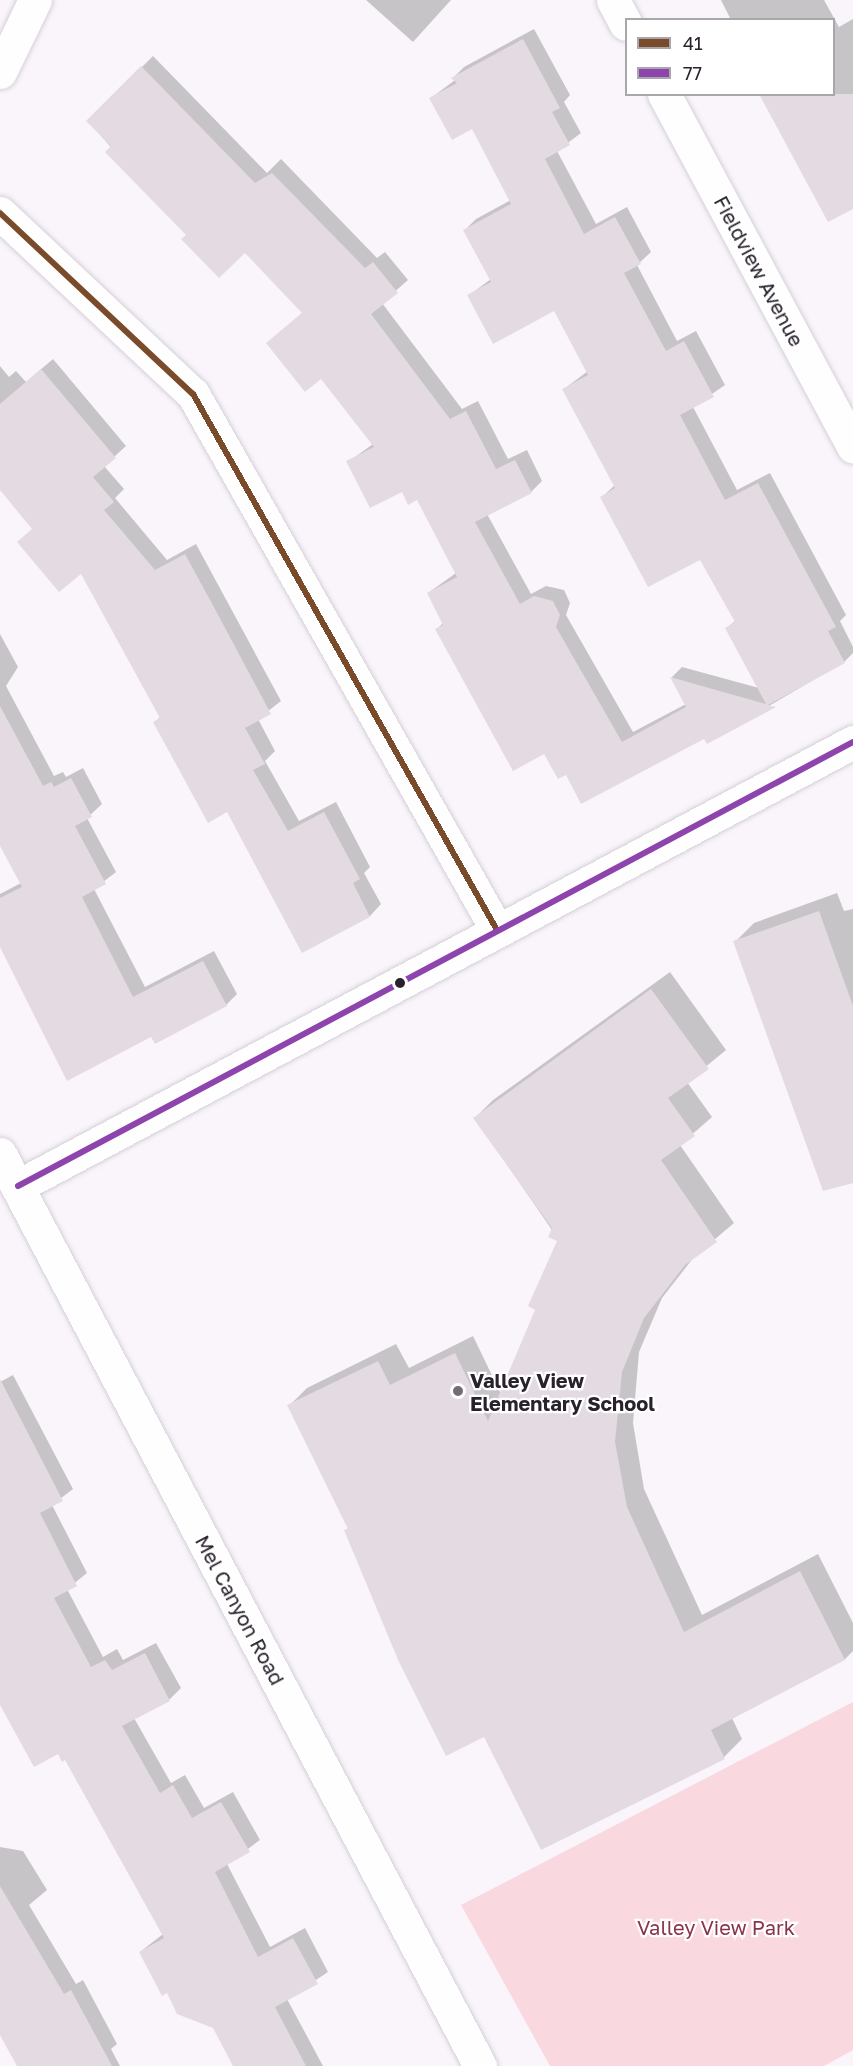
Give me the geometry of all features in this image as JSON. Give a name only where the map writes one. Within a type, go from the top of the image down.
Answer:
[{"type":"street","points":[[0,72],[35,0]]},
{"type":"street","points":[[613,0],[625,21]]},
{"type":"street","name":"Fieldview Avenue","points":[[665,96],[853,447]]},
{"type":"street","points":[[0,213],[194,394],[497,930]]},
{"type":"street","points":[[18,1186],[853,742]]},
{"type":"street","name":"Mel Canyon Road","points":[[0,1154],[480,2066]]},
{"type":"green space","name":"Valley View Park","points":[[853,1702],[853,2050],[824,2066],[550,2066],[461,1905]]},
{"type":"building","points":[[523,39],[560,108],[552,112],[570,145],[545,159],[584,234],[615,217],[641,264],[624,273],[666,351],[684,341],[714,397],[680,415],[725,500],[758,483],[836,627],[828,631],[845,663],[768,705],[776,707],[707,744],[704,739],[581,804],[566,775],[558,779],[544,754],[513,771],[435,629],[443,625],[427,593],[457,577],[417,500],[408,505],[402,492],[370,508],[346,461],[374,447],[321,379],[305,392],[266,343],[302,313],[245,253],[219,278],[181,239],[186,235],[105,152],[111,146],[86,121],[141,66],[255,183],[272,173],[365,268],[373,262],[398,293],[371,314],[450,419],[466,411],[496,469],[515,460],[532,493],[475,522],[520,604],[534,596],[553,601],[560,615],[556,627],[622,742],[686,707],[670,677],[766,704],[725,628],[735,622],[700,560],[648,587],[600,497],[615,488],[562,389],[588,375],[554,311],[493,344],[467,295],[491,282],[463,230],[511,204],[472,129],[452,140],[429,98],[457,83],[451,78]]},
{"type":"building","points":[[853,94],[853,209],[828,222],[760,96]]},
{"type":"building","points":[[41,369],[116,458],[93,477],[114,502],[104,510],[155,570],[185,554],[216,611],[271,714],[245,728],[265,764],[253,770],[288,831],[324,812],[360,879],[353,883],[370,917],[302,953],[227,812],[208,823],[153,722],[160,718],[81,574],[59,592],[17,542],[32,529],[0,490],[0,404]]},
{"type":"building","points":[[0,706],[43,786],[51,782],[54,787],[71,778],[92,817],[75,826],[106,884],[82,897],[133,997],[203,961],[227,1006],[155,1044],[151,1037],[67,1081],[0,947],[0,898],[22,887],[0,846]]},
{"type":"building","points":[[819,911],[853,1006],[853,1183],[823,1191],[733,941]]},
{"type":"building","points":[[651,989],[709,1069],[668,1098],[695,1136],[661,1160],[717,1242],[685,1265],[644,1318],[622,1372],[615,1442],[627,1507],[684,1632],[800,1571],[845,1660],[711,1730],[725,1759],[541,1850],[484,1737],[446,1756],[399,1662],[344,1530],[348,1529],[287,1405],[378,1361],[390,1385],[455,1353],[488,1421],[535,1310],[528,1306],[557,1241],[548,1237],[552,1228],[473,1118]]},
{"type":"building","points":[[0,1379],[63,1501],[40,1513],[77,1586],[54,1598],[91,1667],[105,1660],[112,1670],[145,1653],[170,1701],[122,1726],[160,1793],[173,1785],[192,1818],[221,1802],[250,1852],[215,1872],[258,1957],[293,1938],[318,1984],[275,2007],[306,2066],[233,2066],[213,2028],[177,2014],[167,1993],[162,1996],[139,1952],[164,1938],[65,1760],[62,1762],[58,1754],[34,1767],[0,1705]]},
{"type":"building","points":[[0,1886],[64,1994],[71,1990],[112,2066],[17,2066],[0,2035]]},
{"type":"transit line","name":"41","points":[[0,213],[193,394],[497,930]]},
{"type":"transit line","name":"77","points":[[18,1186],[853,742]]},
{"type":"place","name":"Valley View Elementary School","points":[[458,1391]]}]
